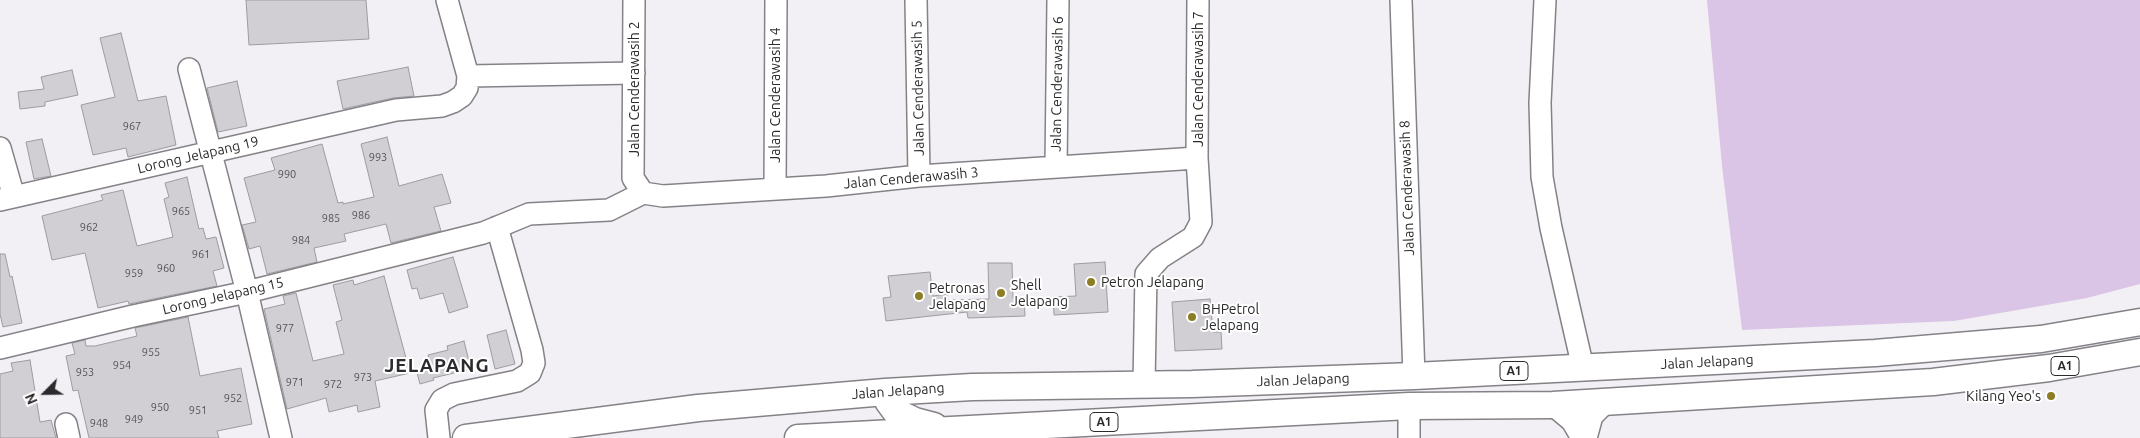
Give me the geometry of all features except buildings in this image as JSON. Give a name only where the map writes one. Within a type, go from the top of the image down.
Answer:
[{"type":"main road","name":"Jalan Jelapang","points":[[466,438],[698,408],[885,392],[972,387],[1414,376],[1875,353],[2032,340],[2140,322]]},
{"type":"main road","name":"A1","points":[[810,437],[1409,406],[1553,405],[1933,382],[2049,368],[2140,352]]},
{"type":"main road","points":[[885,392],[891,407],[901,415],[921,424],[953,430]]},
{"type":"main road","points":[[810,437],[854,427],[870,418],[880,407],[885,392]]},
{"type":"street","points":[[447,0],[468,76],[634,73]]},
{"type":"street","name":"Jalan Cenderawasih 2","points":[[634,0],[634,73],[638,185]]},
{"type":"street","name":"Jalan Cenderawasih 4","points":[[775,189],[776,0]]},
{"type":"street","name":"Jalan Cenderawasih 5","points":[[916,0],[919,176]]},
{"type":"street","name":"Jalan Cenderawasih 6","points":[[1056,167],[1058,0]]},
{"type":"street","name":"Jalan Cenderawasih 7","points":[[1144,384],[1146,274],[1160,258],[1193,237],[1202,222],[1197,158],[1198,0]]},
{"type":"street","name":"Jalan Cenderawasih 8","points":[[1401,0],[1414,376]]},
{"type":"street","points":[[1545,0],[1540,103],[1542,177],[1551,228],[1583,368]]},
{"type":"street","points":[[189,69],[247,292],[281,438]]},
{"type":"street","name":"Lorong Jelapang 19","points":[[7,198],[396,110],[442,106],[462,96],[467,88],[468,76]]},
{"type":"street","points":[[0,148],[7,198]]},
{"type":"street","name":"Jalan Cenderawasih 3","points":[[638,185],[663,196],[826,186],[919,176],[1197,158]]},
{"type":"street","name":"Lorong Jelapang 15","points":[[0,348],[133,316],[247,292],[446,242],[497,228],[529,214],[609,210],[638,185]]},
{"type":"street","points":[[439,438],[436,410],[442,400],[454,394],[517,381],[530,373],[534,363],[497,228]]},
{"type":"street","points":[[1586,438],[1592,416],[1607,402]]},
{"type":"street","points":[[1553,405],[1572,421],[1582,438]]},
{"type":"street","points":[[1409,406],[1409,438]]},
{"type":"shaded area","points":[[1707,0],[2140,0],[2140,284],[2087,298],[1954,321],[1742,330],[1722,166]]},
{"type":"place","name":"Petron Jelapang","points":[[1091,282]]},
{"type":"place","name":"Shell Jelapang","points":[[1001,293]]},
{"type":"place","name":"Petronas Jelapang","points":[[919,296]]},
{"type":"place","name":"BHPetrol Jelapang","points":[[1192,317]]},
{"type":"place","name":"Kilang Yeo's","points":[[2051,396]]},
{"type":"district","name":"JELAPANG","points":[[437,366]]}]
